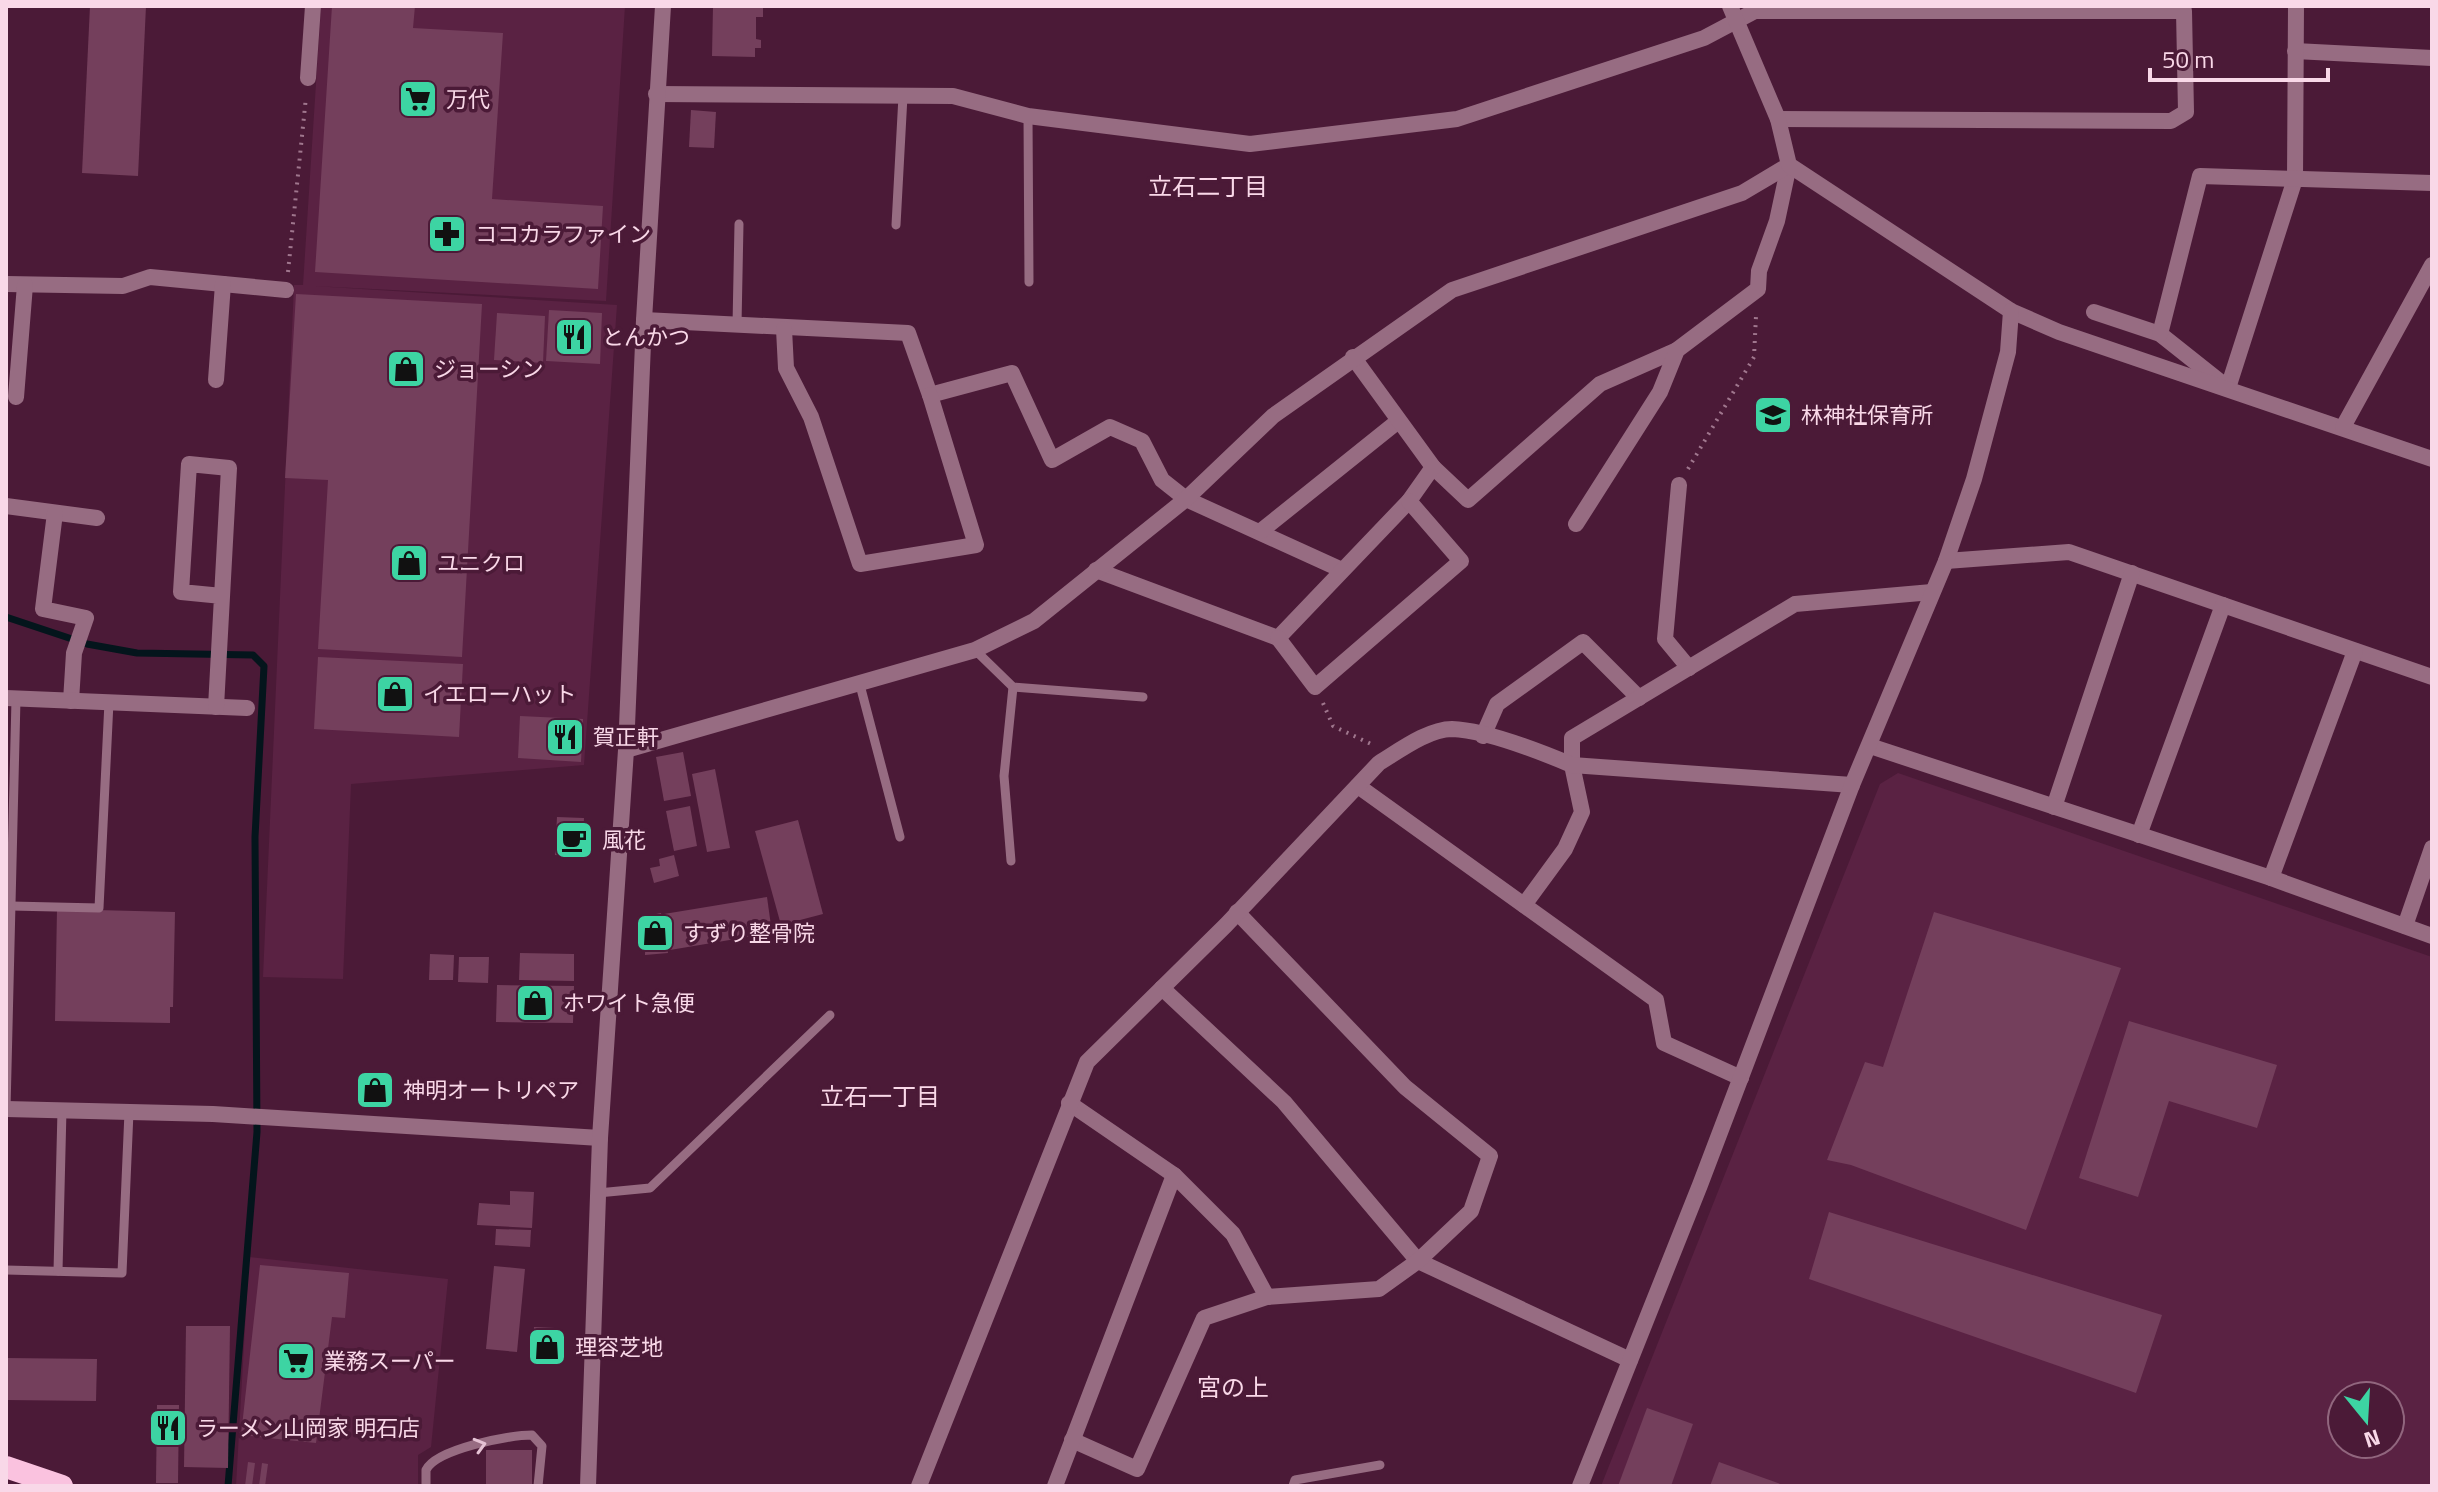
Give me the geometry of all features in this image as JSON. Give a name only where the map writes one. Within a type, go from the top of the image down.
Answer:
[{"type":"highway","points":[[6,1467],[62,1486]]},
{"type":"street","points":[[308,78],[313,6]]},
{"type":"street","points":[[588,1486],[600,1138],[626,750],[644,320],[663,6]]},
{"type":"street","points":[[2228,388],[2295,179],[2296,6]]},
{"type":"street","points":[[656,94],[953,96],[1028,116],[1250,144],[1457,119],[1704,38],[1732,13],[2184,11],[2186,112],[2171,121],[1778,119]]},
{"type":"street","points":[[1353,357],[1397,422],[1433,467],[1468,500],[1600,384],[1677,350],[1758,289],[1759,271],[1777,221],[1789,165],[1778,119],[1732,13]]},
{"type":"street","points":[[2295,51],[2432,58]]},
{"type":"street","points":[[1789,165],[2011,311],[2059,332],[2432,459]]},
{"type":"street","points":[[626,750],[975,650],[1034,621],[1186,499],[1273,416],[1452,290],[1742,193],[1789,165]]},
{"type":"street","points":[[2160,334],[2200,176],[2432,183]]},
{"type":"street","points":[[2343,427],[2432,265]]},
{"type":"street","points":[[6,284],[123,286],[150,277],[286,290]]},
{"type":"street","points":[[216,380],[223,284]]},
{"type":"street","points":[[16,397],[25,285]]},
{"type":"street","points":[[1580,1486],[1741,1078],[1852,785],[1946,561],[1974,479],[2008,352],[2011,311]]},
{"type":"street","points":[[2094,312],[2160,334],[2228,388]]},
{"type":"street","points":[[644,320],[908,333],[976,545],[860,564],[811,417],[786,368],[784,329]]},
{"type":"street","points":[[1576,524],[1660,392],[1677,350]]},
{"type":"street","points":[[930,395],[1012,373],[1052,460],[1110,427],[1142,441],[1162,480],[1186,499],[1342,570]]},
{"type":"street","points":[[1261,531],[1397,422]]},
{"type":"street","points":[[216,707],[229,468],[189,464],[181,592],[222,596]]},
{"type":"street","points":[[1278,638],[1409,501],[1433,467]]},
{"type":"street","points":[[1679,485],[1665,639],[1689,668]]},
{"type":"street","points":[[1096,570],[1278,638],[1315,687],[1461,561],[1409,501]]},
{"type":"street","points":[[6,506],[97,518]]},
{"type":"street","points":[[55,513],[43,609],[86,618],[74,653],[71,701]]},
{"type":"street","points":[[1946,561],[2069,552],[2432,677]]},
{"type":"street","points":[[2054,807],[2132,573]]},
{"type":"street","points":[[1524,905],[1565,849],[1582,812],[1572,765],[1572,738],[1795,604],[1932,592]]},
{"type":"street","points":[[2139,835],[2223,605]]},
{"type":"street","points":[[1483,736],[1497,704],[1583,642],[1639,698]]},
{"type":"street","points":[[2271,878],[2355,651]]},
{"type":"street","points":[[11,699],[247,708]]},
{"type":"street","points":[[919,1486],[1087,1062],[1358,786],[1394,754],[1409,744],[1450,729],[1536,750],[1572,765],[1852,785]]},
{"type":"street","points":[[1870,746],[2271,878],[2432,936]]},
{"type":"street","points":[[1358,786],[1656,1000],[1664,1043],[1741,1078]]},
{"type":"street","points":[[2405,926],[2432,848]]},
{"type":"street","points":[[1072,1440],[1137,1469],[1204,1318],[1267,1297],[1379,1289],[1418,1261],[1471,1211],[1490,1156],[1405,1087],[1237,912]]},
{"type":"street","points":[[1162,988],[1284,1102],[1418,1261],[1630,1360]]},
{"type":"street","points":[[1069,1103],[1174,1175],[1233,1234],[1267,1297]]},
{"type":"street","points":[[6,1109],[256,1116],[600,1138]]},
{"type":"street","points":[[1055,1486],[1174,1175]]},
{"type":"lane","points":[[896,225],[903,96]]},
{"type":"lane","points":[[1028,116],[1029,282]]},
{"type":"lane","points":[[737,325],[739,224]]},
{"type":"lane","points":[[975,650],[1013,687],[1143,697]]},
{"type":"lane","points":[[860,685],[900,837]]},
{"type":"lane","points":[[1011,861],[1004,776],[1013,687]]},
{"type":"lane","points":[[6,1109],[11,906],[11,699]]},
{"type":"lane","points":[[11,906],[99,908],[109,702]]},
{"type":"lane","points":[[598,1193],[650,1188],[830,1015]]},
{"type":"lane","points":[[58,1271],[62,1110]]},
{"type":"lane","points":[[6,1270],[122,1273],[129,1112]]},
{"type":"lane","points":[[426,1486],[426,1470],[438,1457],[513,1435],[532,1435],[542,1446],[538,1486]]},
{"type":"lane","points":[[1293,1486],[1295,1480],[1380,1465]]},
{"type":"path","points":[[286,290],[308,78]]},
{"type":"path","points":[[1679,485],[1754,357],[1758,289]]},
{"type":"path","points":[[1315,687],[1333,726],[1394,754]]},
{"type":"shaded area","points":[[321,6],[625,6],[606,301],[314,286],[617,305],[584,765],[351,784],[343,979],[263,977],[294,285],[303,285]]},
{"type":"shaded area","points":[[1898,773],[2432,957],[2432,1486],[1601,1486],[1880,784]]},
{"type":"shaded area","points":[[249,1257],[448,1279],[431,1447],[418,1455],[418,1486],[236,1486]]},
{"type":"building","points":[[90,6],[146,6],[138,176],[82,173]]},
{"type":"building","points":[[332,6],[415,6],[413,28],[503,33],[492,199],[603,206],[598,289],[315,272]]},
{"type":"building","points":[[713,6],[763,8],[763,17],[756,17],[756,39],[761,40],[761,48],[755,48],[755,57],[712,56]]},
{"type":"building","points":[[691,110],[716,112],[714,148],[689,147]]},
{"type":"building","points":[[296,294],[482,304],[462,657],[318,649],[328,480],[285,478]]},
{"type":"building","points":[[549,310],[602,313],[600,364],[546,361]]},
{"type":"building","points":[[497,313],[545,316],[543,363],[494,360]]},
{"type":"building","points":[[318,657],[463,664],[459,737],[314,729]]},
{"type":"building","points":[[520,716],[583,719],[581,762],[518,758]]},
{"type":"building","points":[[683,752],[691,796],[664,801],[656,757]]},
{"type":"building","points":[[715,769],[730,848],[707,852],[692,774]]},
{"type":"building","points":[[690,806],[697,846],[674,851],[666,811]]},
{"type":"building","points":[[557,817],[584,818],[582,857],[555,855]]},
{"type":"building","points":[[798,820],[823,914],[781,925],[755,831]]},
{"type":"building","points":[[674,855],[679,876],[654,883],[650,868],[660,866],[659,859]]},
{"type":"building","points":[[767,897],[772,933],[670,950],[664,914]]},
{"type":"building","points":[[57,909],[175,912],[170,1023],[55,1021]]},
{"type":"building","points":[[1934,912],[2121,968],[2026,1230],[1851,1165],[1827,1160],[1865,1062],[1883,1067]]},
{"type":"building","points":[[661,913],[668,953],[645,955],[646,916]]},
{"type":"building","points":[[520,953],[574,954],[574,981],[519,980]]},
{"type":"building","points":[[430,954],[454,955],[453,980],[429,980]]},
{"type":"building","points":[[459,957],[489,957],[488,983],[458,982]]},
{"type":"building","points":[[497,985],[574,986],[573,1023],[496,1022]]},
{"type":"building","points":[[2129,1021],[2277,1065],[2257,1128],[2169,1101],[2138,1197],[2079,1178]]},
{"type":"building","points":[[510,1191],[534,1192],[532,1228],[477,1225],[479,1203],[510,1205]]},
{"type":"building","points":[[1829,1212],[2162,1315],[2136,1393],[1809,1279]]},
{"type":"building","points":[[496,1229],[531,1230],[530,1247],[495,1245]]},
{"type":"building","points":[[260,1265],[349,1273],[345,1318],[332,1317],[316,1443],[241,1435]]},
{"type":"building","points":[[494,1266],[525,1269],[517,1352],[486,1349]]},
{"type":"building","points":[[186,1326],[230,1326],[228,1468],[184,1467]]},
{"type":"building","points":[[534,1327],[555,1328],[554,1359],[532,1358]]},
{"type":"building","points":[[6,1358],[97,1359],[96,1401],[6,1400]]},
{"type":"building","points":[[157,1405],[179,1405],[178,1483],[156,1483]]},
{"type":"building","points":[[1647,1408],[1693,1424],[1671,1486],[1618,1486]]},
{"type":"building","points":[[486,1450],[532,1450],[532,1486],[486,1486]]},
{"type":"building","points":[[248,1462],[255,1463],[252,1486],[245,1486]]},
{"type":"building","points":[[1719,1462],[1786,1486],[1710,1486]]},
{"type":"building","points":[[262,1463],[268,1464],[265,1486],[259,1486]]},
{"type":"waterway","points":[[6,617],[87,644],[137,653],[253,655],[264,666],[255,837],[257,1132],[228,1486]]},
{"type":"place","name":"万代","points":[[418,99]]},
{"type":"place","name":"ココカラファイン","points":[[447,234]]},
{"type":"place","name":"とんかつ","points":[[574,337]]},
{"type":"place","name":"ジョーシン","points":[[406,369]]},
{"type":"place","name":"林神社保育所","points":[[1773,415]]},
{"type":"place","name":"ユニクロ","points":[[409,563]]},
{"type":"place","name":"イエローハット","points":[[395,694]]},
{"type":"place","name":"賀正軒","points":[[565,737]]},
{"type":"place","name":"風花","points":[[574,840]]},
{"type":"place","name":"すずり整骨院","points":[[655,933]]},
{"type":"place","name":"ホワイト急便","points":[[535,1003]]},
{"type":"place","name":"神明オートリペア","points":[[375,1090]]},
{"type":"place","name":"理容芝地","points":[[547,1347]]},
{"type":"place","name":"業務スーパー","points":[[296,1361]]},
{"type":"place","name":"ラーメン山岡家 明石店","points":[[168,1428]]},
{"type":"district","name":"立石二丁目","points":[[1208,187]]},
{"type":"district","name":"立石一丁目","points":[[880,1097]]},
{"type":"district","name":"宮の上","points":[[1233,1388]]}]
